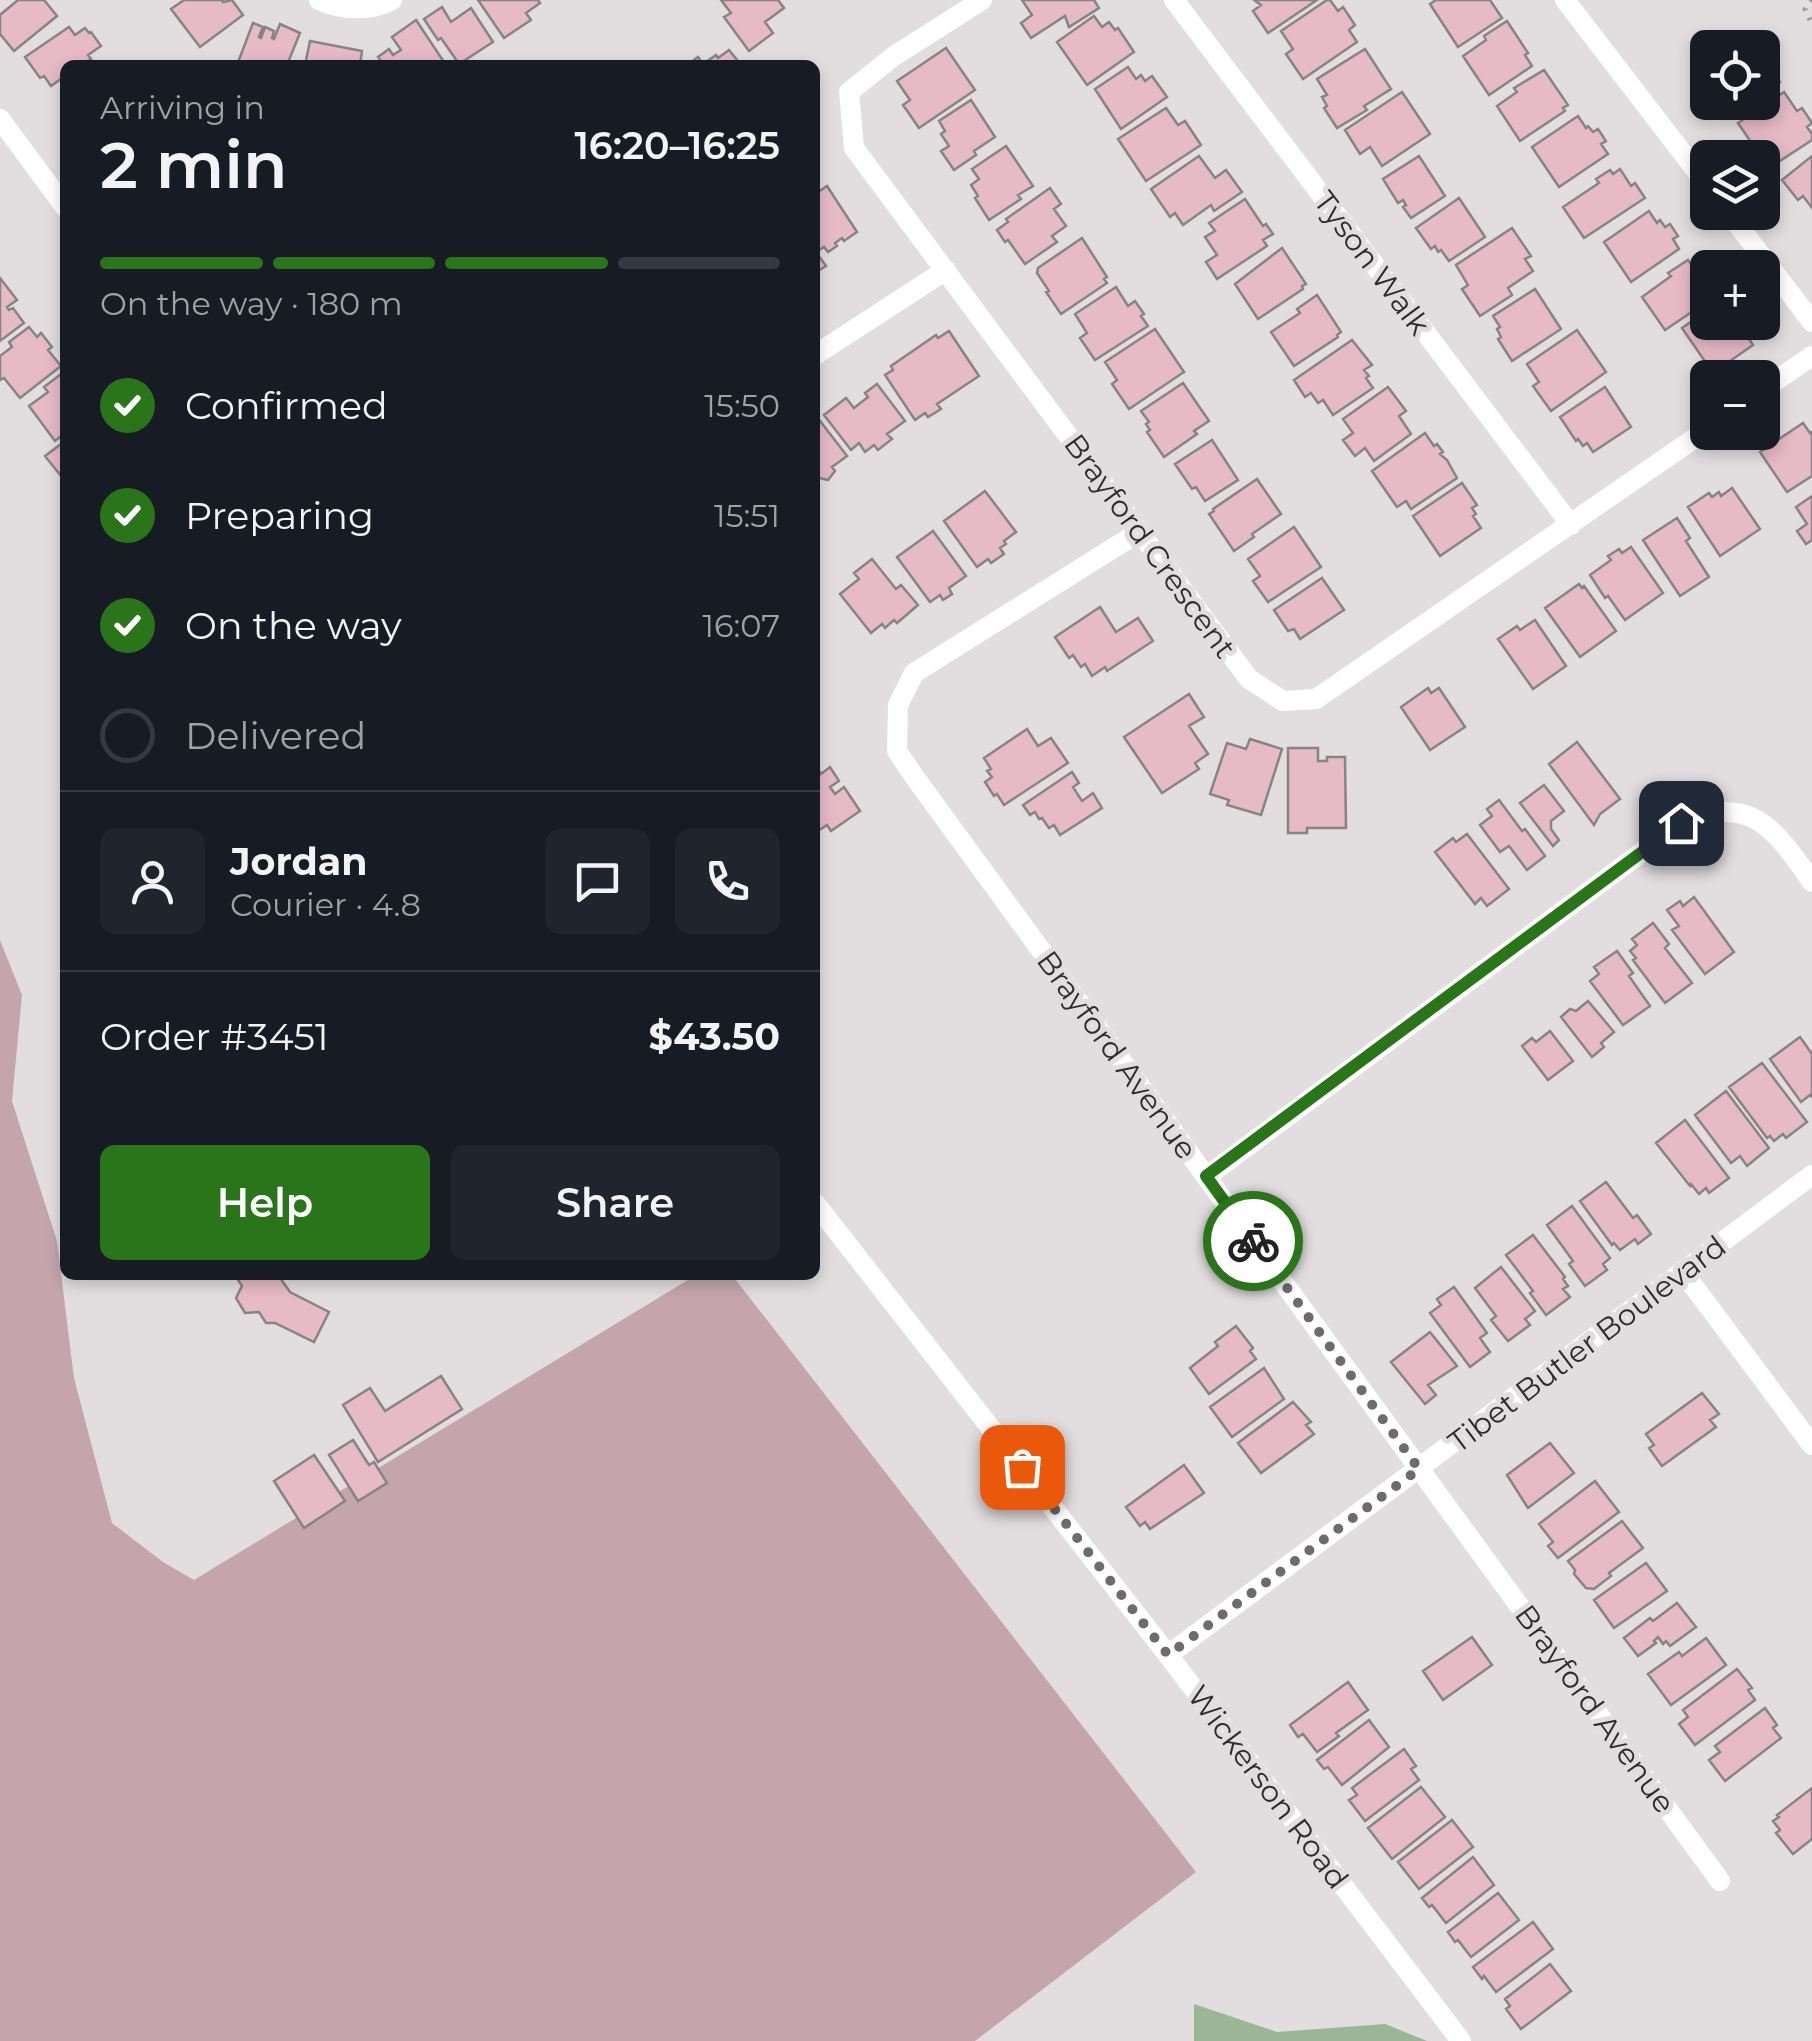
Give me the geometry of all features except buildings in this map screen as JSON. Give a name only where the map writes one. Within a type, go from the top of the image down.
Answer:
[{"type":"street","points":[[319,0],[356,9],[392,0]]},
{"type":"street","name":"Brayford Crescent","points":[[982,0],[894,56],[848,92],[854,148],[1249,680],[1284,701],[1316,699],[1690,442]]},
{"type":"street","name":"Tyson Walk","points":[[1174,0],[1571,526]]},
{"type":"street","points":[[1565,0],[1690,163]]},
{"type":"street","points":[[0,118],[60,200]]},
{"type":"street","points":[[1742,230],[1812,322]]},
{"type":"street","points":[[820,353],[946,270]]},
{"type":"street","points":[[1780,378],[1812,356]]},
{"type":"street","name":"Brayford Avenue","points":[[1139,532],[914,674],[898,705],[897,750],[1720,1881]]},
{"type":"street","points":[[1206,1176],[1681,823],[1703,814],[1726,811],[1750,816],[1771,828],[1812,882]]},
{"type":"street","name":"Tibet Butler Boulevard","points":[[1168,1655],[1812,1175]]},
{"type":"street","name":"Wickerson Road","points":[[820,1209],[1168,1655],[1461,2041]]},
{"type":"street","points":[[1683,1272],[1812,1445]]},
{"type":"path","points":[[1812,0],[1806,9],[1812,25]]},
{"type":"shaded area","points":[[0,940],[22,995],[12,1101],[57,1241],[74,1378],[112,1523],[194,1580],[688,1280],[736,1280],[1196,1872],[975,2041],[0,2041]]},
{"type":"shaded area","points":[[1194,2004],[1277,2032],[1385,2024],[1427,2041],[1194,2041]]},
{"type":"way so far","points":[[1022,1467],[1168,1655],[1419,1469],[1253,1241]]},
{"type":"route","points":[[1253,1241],[1206,1176],[1681,823]]}]
